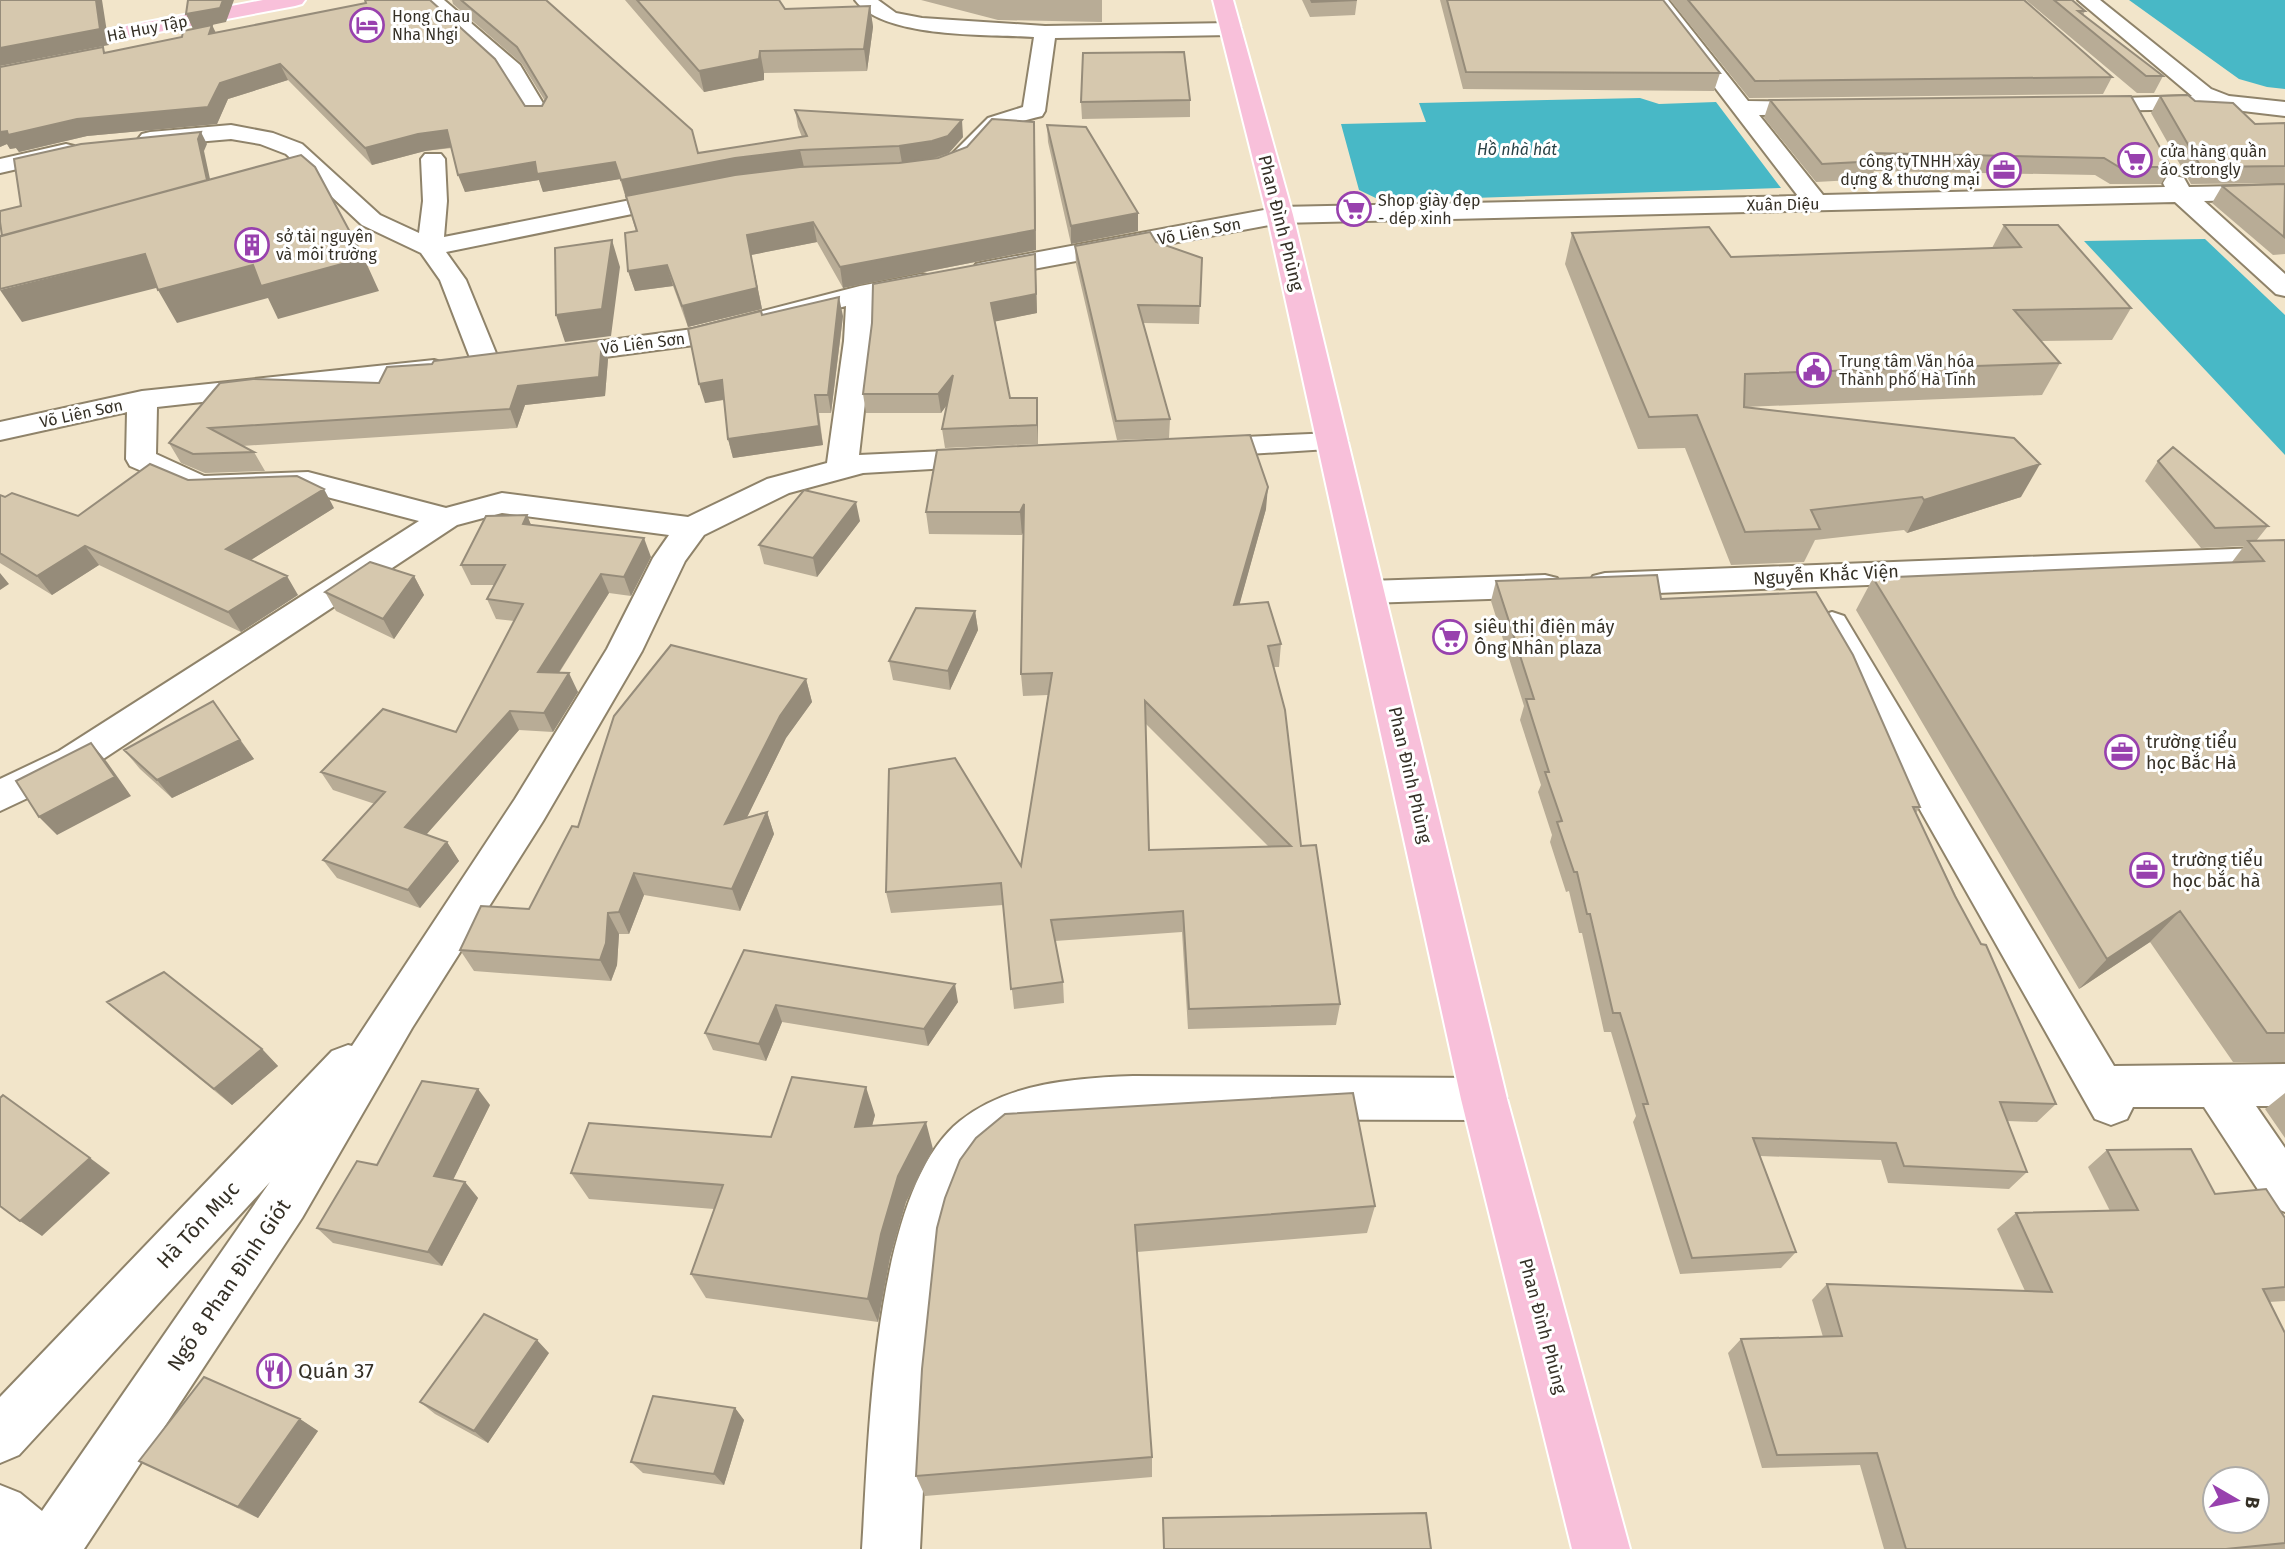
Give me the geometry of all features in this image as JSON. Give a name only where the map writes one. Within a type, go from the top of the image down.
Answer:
[{"type":"main road","name":"Hà Huy Tập","points":[[0,56],[299,8]]},
{"type":"main road","name":"Hà Huy Tập","points":[[0,76],[299,8]]},
{"type":"main road","name":"Phan Đình Phùng","points":[[1227,15],[1280,215],[1484,1099],[1601,1549]]},
{"type":"street","points":[[432,0],[512,70],[539,115]]},
{"type":"street","points":[[865,0],[890,18],[911,23],[1045,32],[1227,15]]},
{"type":"street","points":[[1658,0],[1816,203]]},
{"type":"street","points":[[2088,0],[2203,94],[2226,102]]},
{"type":"street","points":[[940,168],[959,160],[985,131],[996,123],[1034,111],[1045,32]]},
{"type":"street","points":[[2113,88],[2133,105],[2145,127]]},
{"type":"street","points":[[2065,106],[2226,102],[2285,109]]},
{"type":"street","points":[[1742,108],[1848,107]]},
{"type":"street","points":[[127,142],[231,132],[265,138],[294,149],[372,220],[430,248],[453,280],[486,363]]},
{"type":"street","points":[[0,166],[87,146]]},
{"type":"street","points":[[430,248],[435,201],[433,159]]},
{"type":"street","points":[[2163,161],[2181,194],[2285,288]]},
{"type":"street","points":[[292,180],[319,173]]},
{"type":"street","name":"Xuân Diệu","points":[[1280,215],[2285,192]]},
{"type":"street","points":[[430,248],[699,193]]},
{"type":"street","name":"Võ Liên Sơn","points":[[0,431],[142,400],[486,363],[694,337],[860,294],[1280,215]]},
{"type":"street","points":[[842,469],[858,341],[860,294]]},
{"type":"street","points":[[142,400],[141,459],[200,486],[308,482],[446,518]]},
{"type":"street","points":[[1167,449],[1333,442]]},
{"type":"street","points":[[396,1014],[529,810],[624,651],[670,558],[692,528],[778,486],[862,464],[1014,457]]},
{"type":"street","points":[[0,796],[72,761],[446,518],[502,503],[692,528]]},
{"type":"street","name":"Nguyễn Khắc Viện","points":[[1368,592],[2285,558]]},
{"type":"street","points":[[1805,576],[2111,1104],[2108,1087],[2285,1085]]},
{"type":"street","name":"Hà Tôn Mục","points":[[0,1436],[396,1014]]},
{"type":"street","name":"Ngõ 8 Phan Đình Giót","points":[[48,1549],[285,1202],[396,1014]]},
{"type":"street","points":[[2216,1086],[2285,1189]]},
{"type":"street","points":[[891,1549],[897,1429],[911,1275],[941,1186],[962,1149],[984,1129],[1009,1116],[1036,1108],[1125,1097],[1484,1099]]},
{"type":"street","points":[[0,1513],[48,1549]]},
{"type":"water","points":[[2129,0],[2285,0],[2285,89],[2239,79]]},
{"type":"water","name":"Hồ nhà hát","points":[[1640,98],[1659,104],[1716,102],[1781,188],[1382,201],[1359,190],[1341,124],[1426,122],[1419,103]]},
{"type":"water","points":[[2205,239],[2285,315],[2285,455],[2084,241]]},
{"type":"building","points":[[0,0],[96,0],[100,29],[0,48]]},
{"type":"building","points":[[188,0],[223,0],[220,8],[186,14]]},
{"type":"building","points":[[365,0],[430,0],[495,59],[525,106],[542,106],[547,97],[517,47],[461,0],[546,0],[692,130],[698,153],[807,136],[795,110],[962,120],[948,136],[932,141],[899,146],[800,150],[735,158],[621,180],[615,162],[537,174],[535,162],[458,175],[447,130],[418,134],[365,148],[280,64],[220,83],[208,107],[77,119],[8,135],[7,131],[0,132],[0,67],[103,47],[104,53],[182,37],[183,31],[212,25],[209,34],[366,3]]},
{"type":"building","points":[[637,0],[779,0],[785,9],[870,6],[864,49],[760,51],[759,59],[699,71]]},
{"type":"building","points":[[1311,0],[1357,0],[1312,2]]},
{"type":"building","points":[[1447,0],[1663,0],[1720,73],[1466,72]]},
{"type":"building","points":[[1688,0],[2024,0],[2112,77],[1755,81]]},
{"type":"building","points":[[2054,0],[2072,0],[2085,11],[2078,11],[2163,76],[2146,76]]},
{"type":"building","points":[[1184,52],[1190,100],[1081,102],[1083,53]]},
{"type":"building","points":[[2188,95],[2195,101],[2233,103],[2255,124],[2285,123],[2285,166],[2201,167],[2160,96]]},
{"type":"building","points":[[2131,96],[2171,167],[2119,167],[2104,158],[1871,153],[1878,161],[1822,164],[1770,100]]},
{"type":"building","points":[[992,119],[1034,122],[1035,230],[840,267],[813,222],[747,235],[757,288],[682,306],[667,265],[628,271],[625,233],[637,231],[626,196],[735,175],[800,167],[899,163],[938,158],[967,147]]},
{"type":"building","points":[[1047,125],[1086,127],[1138,213],[1071,226]]},
{"type":"building","points":[[201,132],[198,139],[207,180],[2,236],[0,211],[21,206],[14,159],[81,144]]},
{"type":"building","points":[[301,155],[315,167],[364,258],[261,286],[253,265],[158,290],[145,254],[0,289],[0,236]]},
{"type":"building","points":[[2285,184],[2284,237],[2222,186]]},
{"type":"building","points":[[2004,225],[2058,225],[2131,308],[2014,310],[2060,363],[1745,374],[1744,407],[2014,438],[2040,464],[1924,500],[1922,497],[1811,510],[1820,529],[1745,532],[1697,415],[1649,417],[1572,233],[1709,227],[1731,257],[2021,247]]},
{"type":"building","points":[[1150,232],[1156,242],[1202,258],[1200,306],[1138,305],[1170,419],[1116,421],[1075,246]]},
{"type":"building","points":[[612,240],[602,309],[556,315],[555,248]]},
{"type":"building","points":[[1035,254],[1036,294],[991,303],[1010,398],[1037,398],[1037,425],[942,429],[953,375],[938,394],[863,394],[872,323],[873,284]]},
{"type":"building","points":[[839,297],[828,395],[815,395],[819,426],[728,439],[722,380],[699,384],[688,329],[761,311],[762,315]]},
{"type":"building","points":[[602,340],[599,377],[518,386],[510,409],[209,428],[254,452],[193,454],[169,443],[220,383],[253,379],[379,383],[387,367],[432,364],[434,361]]},
{"type":"building","points":[[1250,435],[1268,487],[1234,605],[1268,602],[1281,644],[1268,646],[1285,710],[1301,846],[1316,845],[1340,1004],[1189,1009],[1183,911],[1051,920],[1063,982],[1011,989],[1001,883],[886,892],[889,769],[955,758],[1021,866],[1052,673],[1021,674],[1024,504],[1020,512],[926,512],[937,450]],"holes":[[[1145,701],[1291,846],[1149,850]]]},
{"type":"building","points":[[2173,447],[2268,526],[2215,528],[2158,461]]},
{"type":"building","points":[[150,464],[188,480],[297,476],[324,489],[226,549],[287,576],[228,612],[85,546],[37,576],[0,553],[0,495],[5,497],[12,493],[78,516]]},
{"type":"building","points":[[804,490],[856,502],[813,558],[759,545]]},
{"type":"building","points":[[527,515],[523,524],[644,538],[624,577],[601,574],[538,672],[569,673],[544,713],[510,711],[405,827],[447,842],[408,890],[323,860],[385,792],[321,772],[383,709],[456,732],[523,604],[487,599],[505,565],[461,565],[486,516]]},
{"type":"building","name":"trường tiểu học bắc hà","points":[[2285,540],[2285,1033],[2267,1033],[2180,911],[2107,959],[1873,578],[2264,561],[2248,541]]},
{"type":"building","points":[[370,562],[414,576],[383,619],[325,592]]},
{"type":"building","points":[[1657,575],[1661,599],[1816,592],[1853,655],[1920,807],[1913,807],[1955,896],[1981,944],[1986,945],[2056,1104],[2000,1102],[2027,1172],[1904,1166],[1896,1143],[1753,1138],[1796,1252],[1692,1258],[1643,1104],[1648,1104],[1620,1013],[1613,1013],[1590,914],[1587,914],[1577,872],[1574,872],[1557,822],[1562,821],[1545,772],[1549,772],[1526,699],[1534,699],[1496,581]]},
{"type":"building","points":[[916,608],[975,611],[948,671],[889,661]]},
{"type":"building","points":[[671,645],[806,679],[780,716],[725,824],[767,812],[732,889],[634,873],[619,912],[608,913],[606,943],[600,960],[460,950],[481,906],[529,909],[572,826],[578,827],[614,716]]},
{"type":"building","points":[[213,701],[240,740],[157,780],[124,750]]},
{"type":"building","points":[[91,743],[115,777],[39,817],[16,781]]},
{"type":"building","points":[[744,950],[955,984],[924,1029],[776,1005],[759,1044],[705,1033]]},
{"type":"building","points":[[164,972],[262,1049],[214,1089],[107,1002]]},
{"type":"building","points":[[792,1077],[866,1087],[855,1127],[926,1122],[898,1176],[881,1234],[868,1299],[691,1274],[723,1185],[571,1173],[589,1123],[771,1137]]},
{"type":"building","points":[[422,1081],[478,1089],[434,1176],[465,1182],[428,1252],[317,1228],[357,1161],[377,1165]]},
{"type":"building","points":[[1353,1093],[1375,1206],[1135,1225],[1152,1457],[916,1476],[922,1369],[937,1228],[960,1160],[976,1138],[1005,1114]]},
{"type":"building","points":[[3,1095],[90,1158],[20,1221],[0,1206],[0,1098]]},
{"type":"building","points":[[2191,1149],[2215,1194],[2266,1189],[2285,1218],[2285,1287],[2263,1289],[2285,1333],[2285,1543],[2226,1549],[1906,1549],[1877,1453],[1777,1455],[1741,1339],[1842,1336],[1827,1284],[2052,1292],[2016,1213],[2138,1210],[2107,1150]]},
{"type":"building","points":[[484,1314],[537,1340],[474,1431],[420,1402]]},
{"type":"building","points":[[204,1377],[300,1419],[238,1507],[139,1461]]},
{"type":"building","points":[[653,1396],[735,1408],[714,1474],[631,1462]]},
{"type":"building","points":[[1426,1513],[1431,1549],[1164,1549],[1163,1518]]},
{"type":"place","name":"Hong Chau Nha Nhgi","points":[[367,25]]},
{"type":"place","name":"cửa hàng quần áo strongly","points":[[2135,160]]},
{"type":"place","name":"công tyTNHH xây dựng & thương mại","points":[[2004,170]]},
{"type":"place","name":"Shop giày đẹp - dép xinh","points":[[1354,209]]},
{"type":"place","name":"sở tài nguyên và môi trường","points":[[252,245]]},
{"type":"place","name":"Trung tâm Văn hóa Thành phố Hà Tĩnh","points":[[1814,370]]},
{"type":"place","name":"siêu thị điện máy Ông Nhân plaza","points":[[1450,637]]},
{"type":"place","name":"trường tiểu học Bắc Hà","points":[[2122,752]]},
{"type":"place","name":"trường tiểu học bắc hà","points":[[2147,870]]},
{"type":"place","name":"Quán 37","points":[[274,1371]]}]
